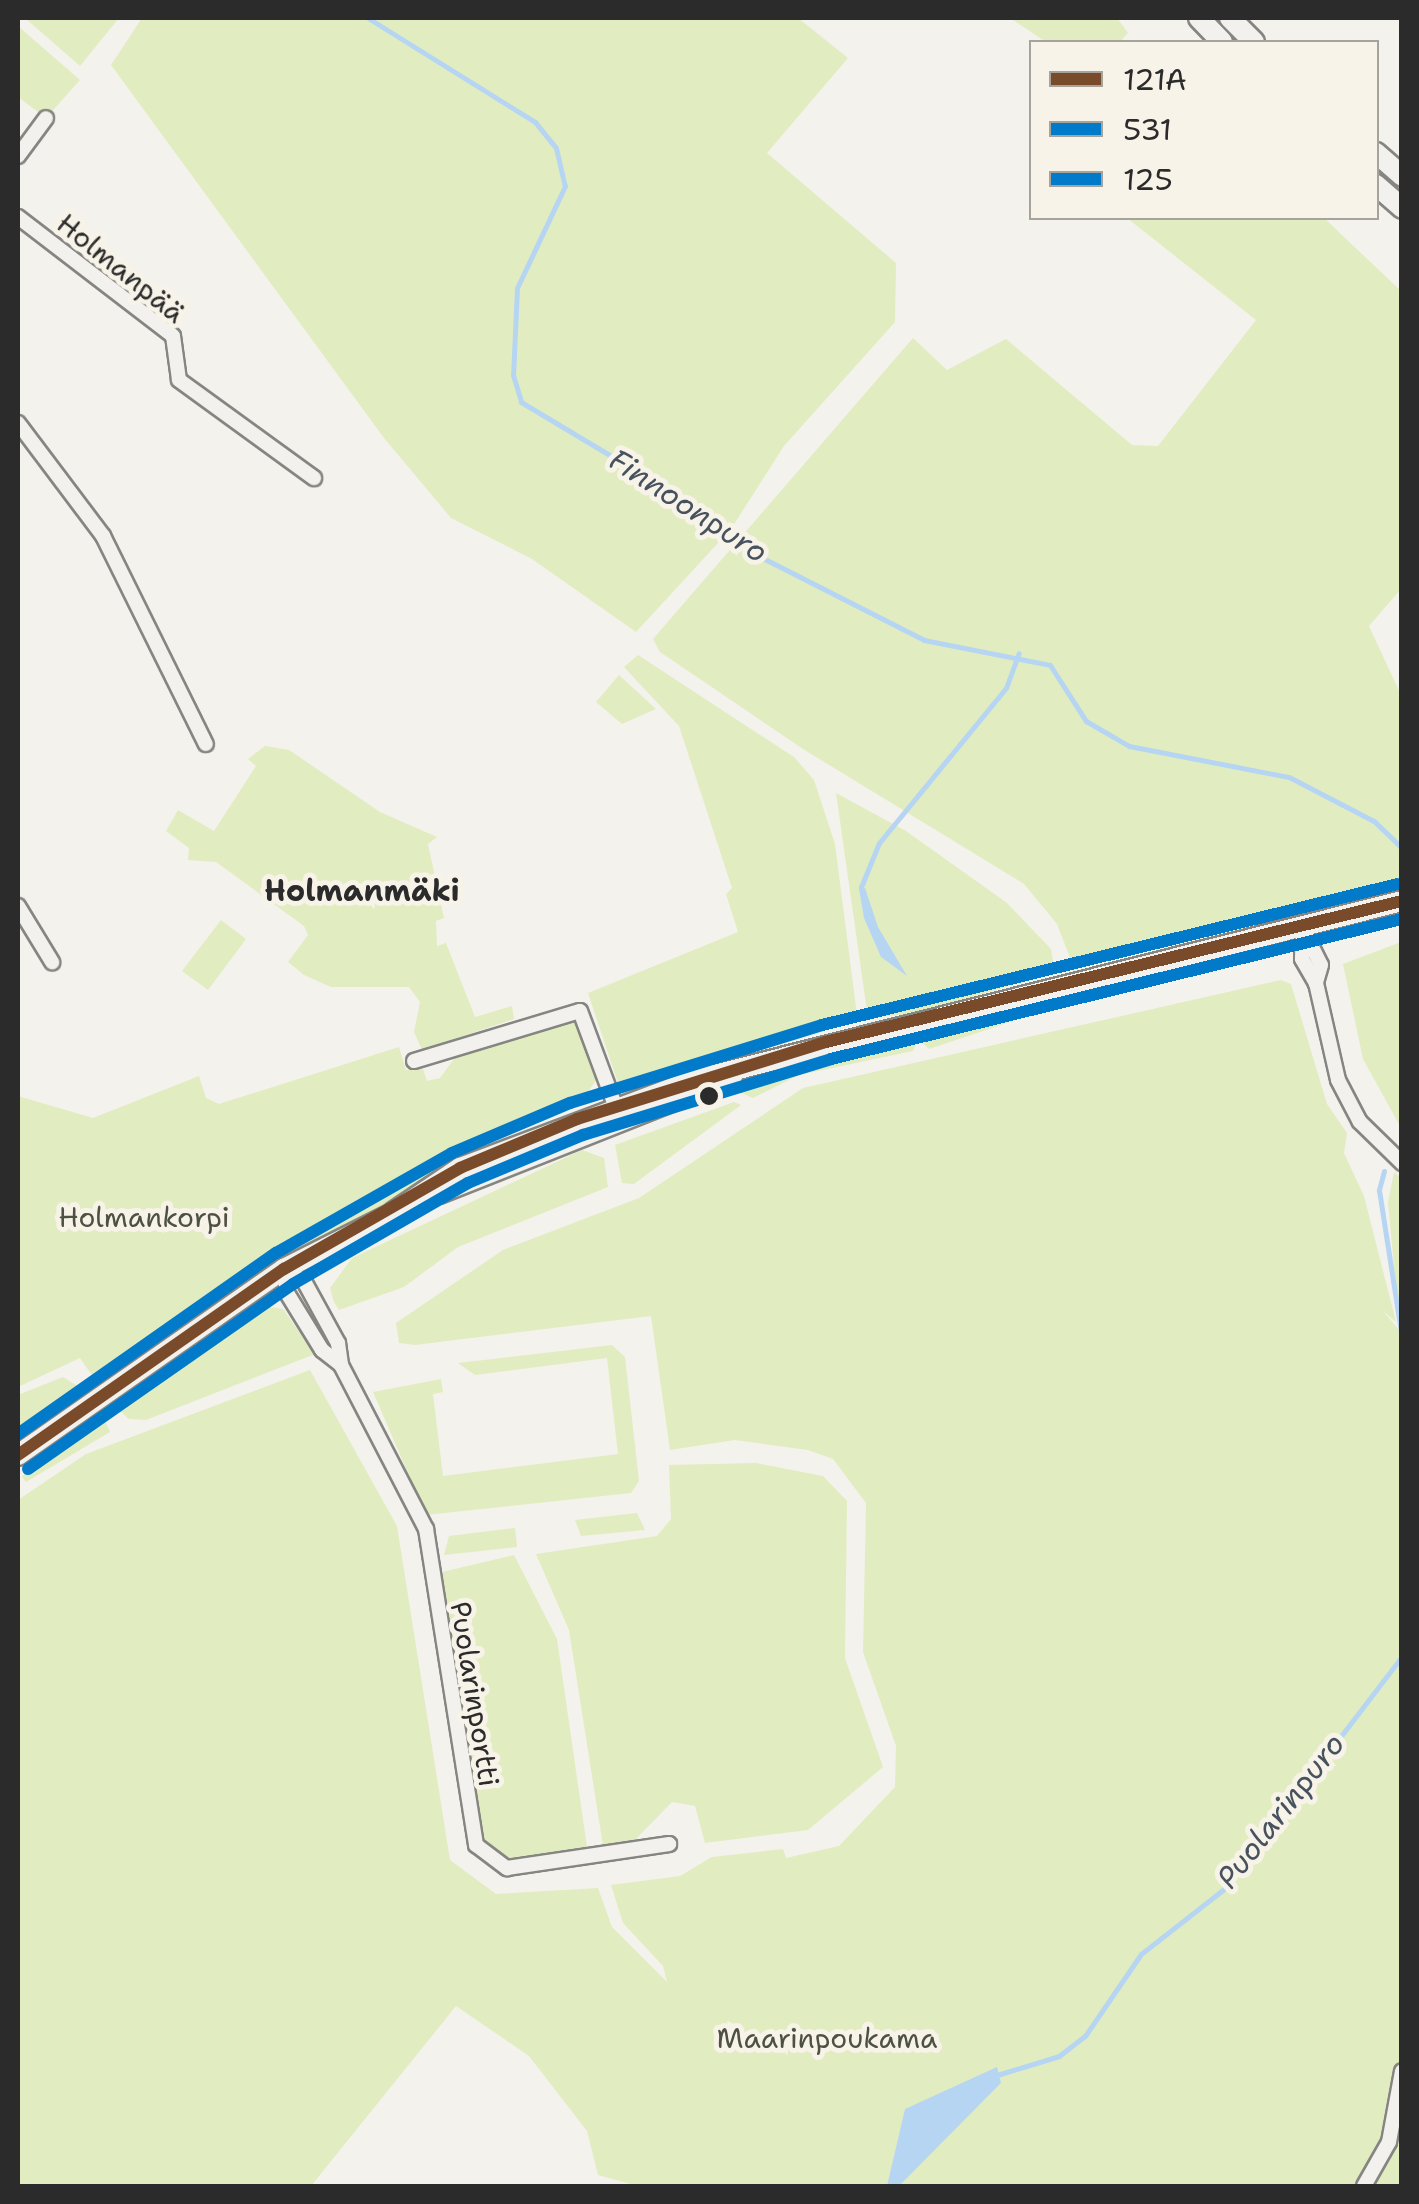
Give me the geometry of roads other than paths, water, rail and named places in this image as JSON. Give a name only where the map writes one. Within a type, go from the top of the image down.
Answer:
[{"type":"main road","points":[[1199,18],[1220,40]]},
{"type":"main road","points":[[1230,18],[1252,40]]},
{"type":"main road","points":[[1379,156],[1402,176]]},
{"type":"main road","points":[[1379,189],[1402,208]]},
{"type":"main road","points":[[18,1455],[284,1269],[393,1214],[460,1168],[751,1065],[1402,901]]},
{"type":"street","points":[[18,156],[46,118]]},
{"type":"street","name":"Holmanpää","points":[[18,217],[174,336],[179,380],[314,478]]},
{"type":"street","points":[[18,423],[104,536],[206,744]]},
{"type":"street","points":[[18,906],[52,962]]},
{"type":"street","points":[[1303,929],[1302,959],[1316,982],[1347,1100],[1402,1164]]},
{"type":"street","points":[[414,1060],[580,1010],[618,1113]]},
{"type":"street","name":"Puolarinportti","points":[[284,1269],[287,1293],[322,1350],[341,1365],[426,1529],[476,1845],[506,1868],[670,1844]]},
{"type":"street","points":[[1364,2186],[1389,2142],[1402,2071]]},
{"type":"water","points":[[865,888],[878,927],[907,976],[881,957],[864,918],[859,889]]},
{"type":"water","points":[[997,2067],[1001,2083],[899,2186],[887,2186],[905,2109]]},
{"type":"waterway","name":"Finnoonpuro","points":[[368,18],[535,122],[556,148],[565,186],[517,288],[513,375],[521,402],[673,493],[745,549],[924,640],[1050,665],[1086,721],[1129,746],[1289,777],[1374,821],[1402,848]]},
{"type":"waterway","points":[[861,887],[879,843],[1006,688],[1019,653]]},
{"type":"waterway","name":"Puolarinpuro","points":[[1384,1171],[1379,1190],[1402,1339]]},
{"type":"waterway","name":"Puolarinpuro","points":[[997,2075],[1059,2056],[1085,2036],[1141,1954],[1224,1889],[1402,1656]]},
{"type":"district","name":"Holmanmäki","points":[[362,891]]},
{"type":"park label","name":"Holmankorpi","points":[[144,1217]]},
{"type":"park label","name":"Maarinpoukama","points":[[827,2038]]}]
